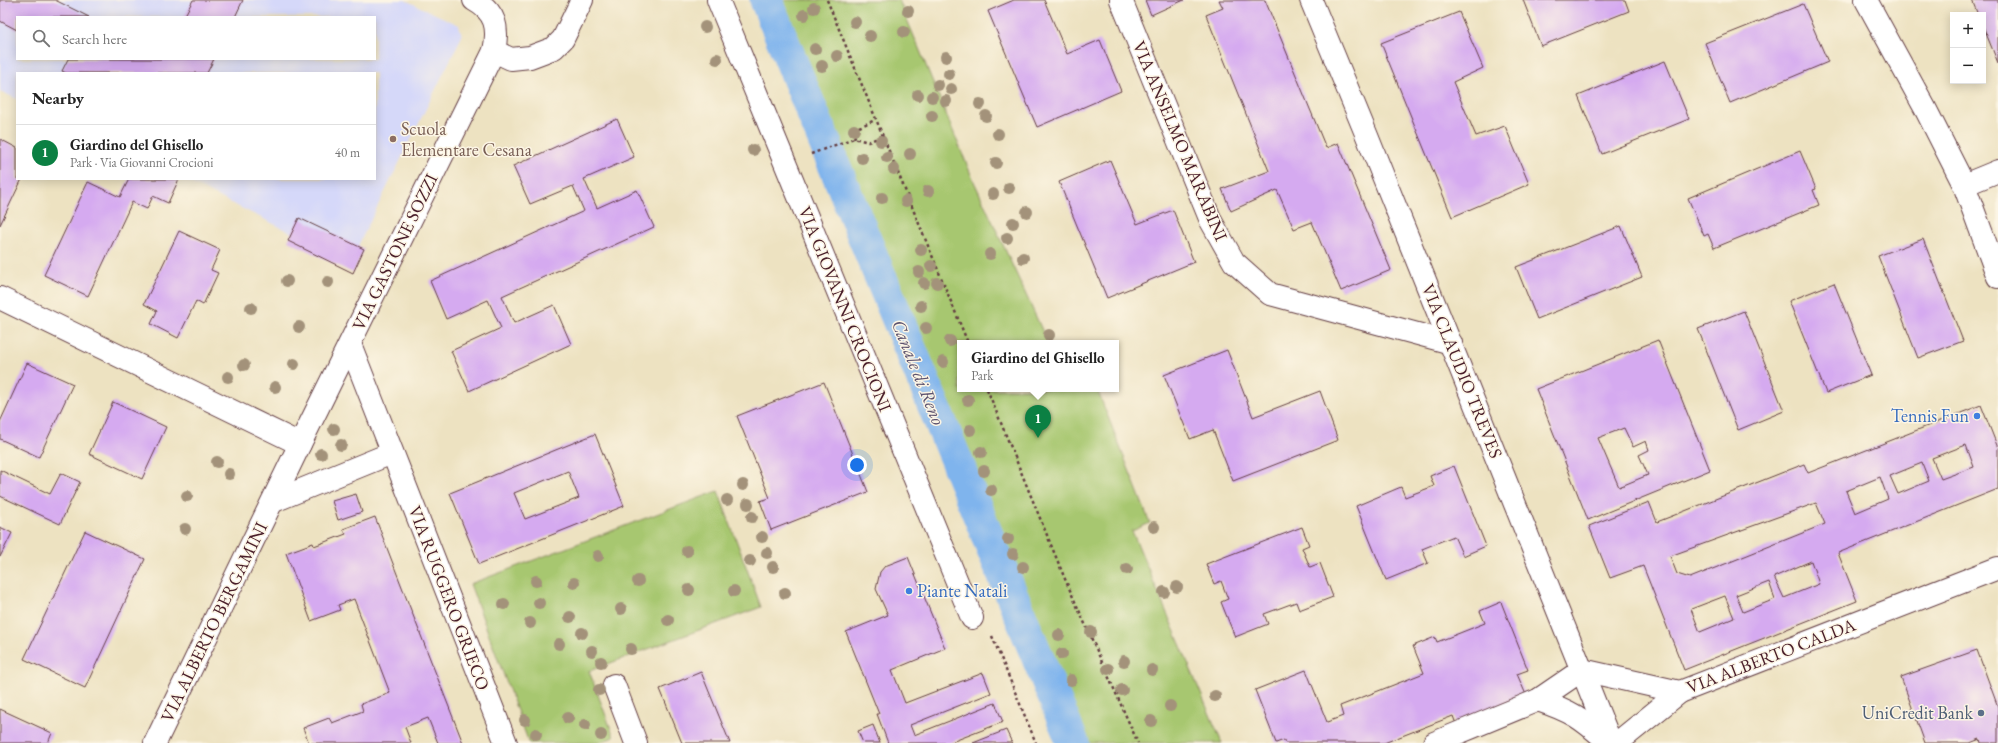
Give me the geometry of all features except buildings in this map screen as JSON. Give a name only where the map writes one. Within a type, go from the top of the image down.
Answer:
[{"type":"street","name":"VIA GASTONE SOZZI","points":[[300,444],[494,51],[496,26],[491,14],[474,0]]},
{"type":"street","points":[[494,51],[512,59],[530,58],[554,48],[562,39],[582,0]]},
{"type":"street","name":"VIA GIOVANNI CROCIONI","points":[[718,0],[972,618]]},
{"type":"street","name":"VIA ANSELMO MARABINI","points":[[1121,0],[1211,222],[1234,262],[1270,294],[1451,344]]},
{"type":"street","name":"VIA CLAUDIO TREVES","points":[[1310,0],[1451,344],[1610,743]]},
{"type":"street","points":[[1866,0],[1925,108],[1964,185],[1998,276]]},
{"type":"street","points":[[1964,185],[1998,171]]},
{"type":"street","points":[[0,298],[300,444]]},
{"type":"street","name":"VIA RUGGERO GRIECO","points":[[350,344],[506,743]]},
{"type":"street","name":"VIA ALBERTO BERGAMINI","points":[[155,743],[274,501],[300,444]]},
{"type":"street","points":[[274,501],[392,453]]},
{"type":"street","name":"VIA ALBERTO CALDA","points":[[1582,670],[1680,692],[1998,568]]},
{"type":"street","points":[[1434,743],[1538,700],[1582,670]]},
{"type":"street","points":[[614,685],[636,743]]},
{"type":"street","points":[[1617,743],[1680,692]]},
{"type":"street","points":[[1538,700],[1565,709],[1586,722],[1610,743]]},
{"type":"path","points":[[827,0],[875,120],[967,340]]},
{"type":"path","points":[[854,138],[858,127],[875,120]]},
{"type":"path","points":[[804,156],[854,138],[868,142],[882,136]]},
{"type":"path","points":[[988,392],[1065,579],[1138,743]]},
{"type":"shaded area","name":"Scuola Elementare Cesana","points":[[0,0],[405,0],[459,25],[462,36],[350,262],[185,180],[376,180],[376,72],[16,72],[16,99],[0,91]]},
{"type":"green space","points":[[776,0],[899,0],[972,177],[1047,340],[957,340],[957,392],[1098,392],[1150,523],[1132,531],[1222,743],[1087,743]]},
{"type":"green space","points":[[718,491],[761,607],[589,671],[614,737],[598,743],[529,743],[470,584]]},
{"type":"waterway","name":"Canale di Reno","points":[[766,0],[1073,743]]},
{"type":"place","name":"Scuola Elementare Cesana","points":[[393,139]]},
{"type":"place","name":"Tennis Fun","points":[[1977,416]]},
{"type":"place","name":"Giardino del Ghisello","points":[[1038,438]]},
{"type":"place","name":"Piante Natali","points":[[909,591]]},
{"type":"place","name":"UniCredit Bank","points":[[1981,713]]}]
